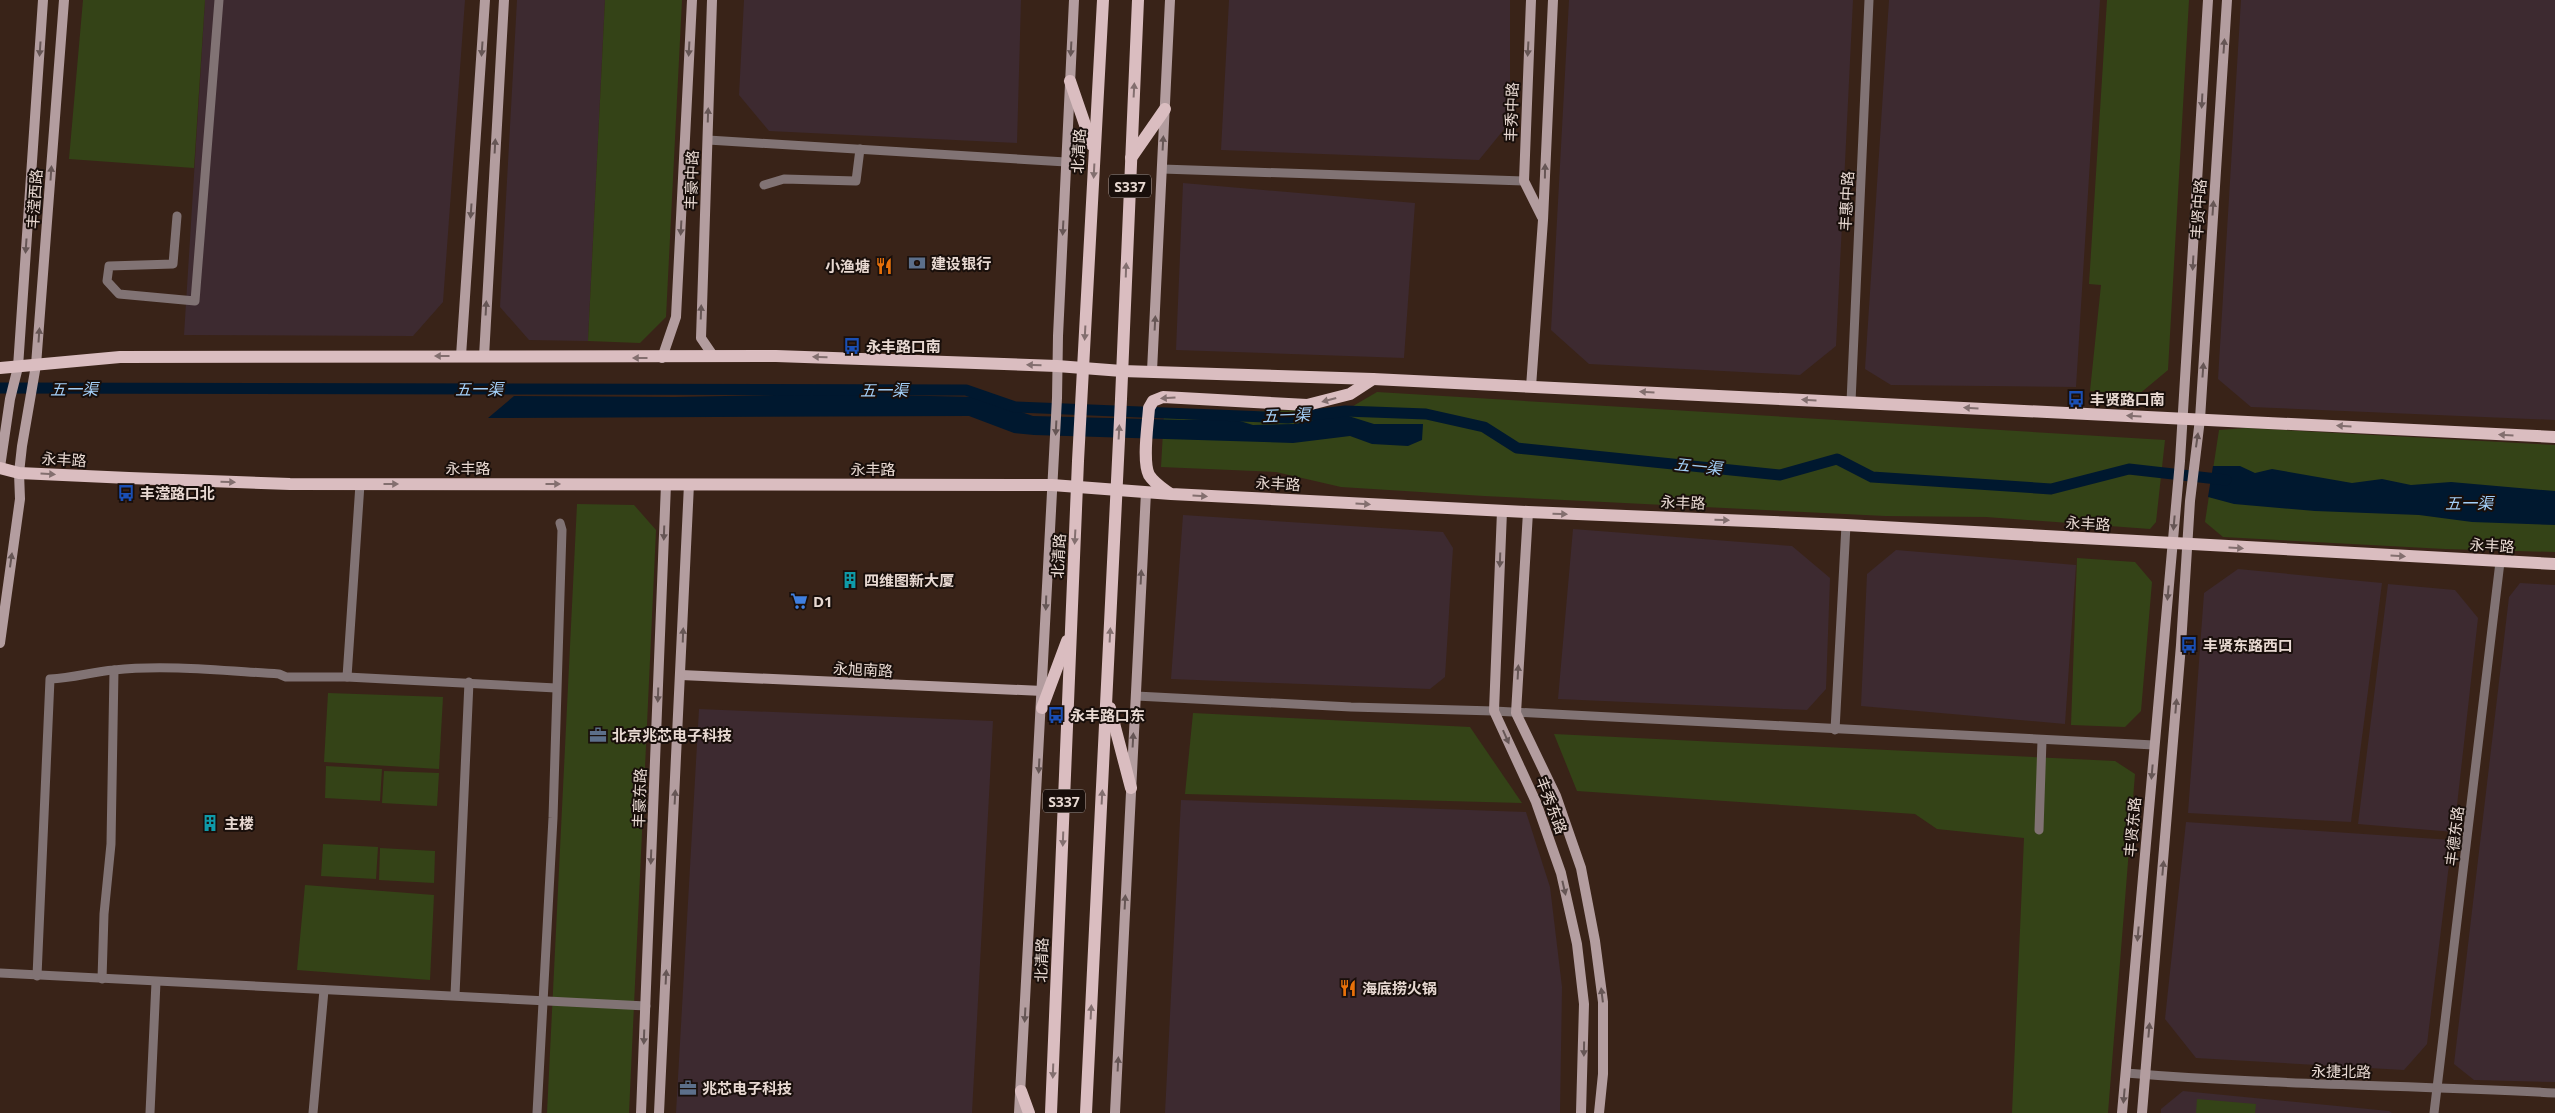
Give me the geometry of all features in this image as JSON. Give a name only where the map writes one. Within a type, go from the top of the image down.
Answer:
[{"type":"main road","name":"北清路","points":[[1051,1113],[1078,461],[1083,401],[1083,368],[1103,0]]},
{"type":"main road","name":"S337","points":[[1086,1113],[1117,489],[1138,0]]},
{"type":"main road","points":[[1070,81],[1094,152]]},
{"type":"main road","points":[[1131,158],[1165,109]]},
{"type":"main road","points":[[0,368],[120,358],[461,356],[662,358],[776,356],[1057,366],[1122,371],[1373,379],[2555,437]]},
{"type":"main road","points":[[1172,494],[1156,484],[1148,473],[1146,462],[1149,408],[1153,401],[1163,397],[1307,405],[1350,394],[1373,379]]},
{"type":"main road","name":"永丰路","points":[[0,468],[19,473],[128,478],[360,484],[1052,485],[1172,494],[1502,511],[1846,525],[2555,564]]},
{"type":"main road","points":[[1042,708],[1071,632]]},
{"type":"main road","points":[[1107,695],[1131,788]]},
{"type":"main road","points":[[1021,1091],[1029,1113]]},
{"type":"street","name":"丰滢西路","points":[[0,468],[10,399],[18,367],[43,0]]},
{"type":"street","name":"丰滢西路","points":[[0,643],[20,499],[19,473],[22,446],[28,400],[36,365],[64,0]]},
{"type":"street","points":[[177,216],[173,264],[109,266],[107,281],[118,294],[194,301],[219,0]]},
{"type":"street","points":[[461,356],[485,0]]},
{"type":"street","points":[[484,357],[504,0]]},
{"type":"street","name":"丰豪中路","points":[[662,358],[676,317],[692,0]]},
{"type":"street","name":"丰豪中路","points":[[712,0],[700,338],[714,357]]},
{"type":"street","name":"北清路","points":[[1020,1113],[1058,398],[1057,366],[1074,0]]},
{"type":"street","points":[[1152,371],[1170,0]]},
{"type":"street","name":"丰秀中路","points":[[1531,0],[1524,181],[1543,220]]},
{"type":"street","points":[[1531,387],[1543,220],[1553,0]]},
{"type":"street","name":"丰惠中路","points":[[1851,402],[1869,0]]},
{"type":"street","name":"丰贤中路","points":[[2176,501],[2208,0]]},
{"type":"street","name":"丰贤中路","points":[[2187,545],[2194,462],[2200,419],[2227,0]]},
{"type":"street","points":[[708,140],[1066,162]]},
{"type":"street","points":[[764,185],[784,179],[856,181],[860,149]]},
{"type":"street","points":[[1162,169],[1524,181]]},
{"type":"street","points":[[347,676],[360,484]]},
{"type":"street","name":"丰豪东路","points":[[641,1113],[666,484]]},
{"type":"street","points":[[660,1113],[689,484]]},
{"type":"street","points":[[1115,1113],[1146,492]]},
{"type":"street","name":"丰贤东路","points":[[2122,1113],[2176,501]]},
{"type":"street","name":"丰秀东路","points":[[1502,511],[1494,712],[1536,802],[1561,873],[1577,944],[1584,1004],[1581,1113]]},
{"type":"street","name":"丰秀东路","points":[[1528,512],[1516,713],[1556,796],[1581,868],[1595,941],[1603,1002],[1604,1074],[1599,1113]]},
{"type":"street","points":[[536,1113],[553,818],[562,530],[560,523]]},
{"type":"street","points":[[1835,730],[1846,525]]},
{"type":"street","points":[[2142,1113],[2181,645],[2187,545]]},
{"type":"street","name":"丰德东路","points":[[2434,1113],[2500,562]]},
{"type":"street","points":[[37,976],[39,896],[50,679],[76,678],[114,670],[180,669],[278,674],[286,677],[347,676],[556,688]]},
{"type":"street","points":[[102,979],[104,914],[111,844],[114,670]]},
{"type":"street","name":"永旭南路","points":[[681,675],[1043,691]]},
{"type":"street","points":[[455,995],[469,682]]},
{"type":"street","points":[[1136,696],[2154,745]]},
{"type":"street","points":[[2039,830],[2042,740]]},
{"type":"street","points":[[0,974],[455,995],[646,1006]]},
{"type":"street","points":[[150,1113],[156,982]]},
{"type":"street","points":[[313,1113],[324,990]]},
{"type":"street","name":"永捷北路","points":[[2126,1074],[2263,1083],[2437,1087],[2555,1093]]},
{"type":"shaded area","points":[[205,0],[465,0],[443,302],[413,336],[184,335]]},
{"type":"shaded area","points":[[517,0],[605,0],[588,341],[529,340],[500,307]]},
{"type":"shaded area","points":[[744,0],[1021,0],[1017,143],[769,131],[739,95]]},
{"type":"shaded area","points":[[1229,0],[1510,0],[1510,122],[1479,160],[1221,150]]},
{"type":"shaded area","points":[[1569,0],[1853,0],[1836,346],[1800,375],[1589,364],[1551,330]]},
{"type":"shaded area","points":[[1889,0],[2100,0],[2076,387],[1891,385],[1865,369]]},
{"type":"shaded area","points":[[2241,0],[2555,0],[2555,420],[2251,407],[2218,379]]},
{"type":"shaded area","points":[[1183,183],[1415,203],[1404,358],[1176,350]]},
{"type":"shaded area","points":[[1183,515],[1443,532],[1453,548],[1445,677],[1430,689],[1171,679]]},
{"type":"shaded area","points":[[1573,529],[1792,546],[1830,578],[1826,689],[1807,710],[1558,699]]},
{"type":"shaded area","points":[[1896,550],[2076,565],[2065,724],[1861,706],[1867,574]]},
{"type":"shaded area","points":[[2238,569],[2382,583],[2351,822],[2188,813],[2204,593]]},
{"type":"shaded area","points":[[2520,583],[2555,585],[2555,1082],[2474,1080],[2454,1064],[2509,597]]},
{"type":"shaded area","points":[[2388,584],[2455,590],[2478,618],[2454,832],[2358,824]]},
{"type":"shaded area","points":[[699,709],[993,721],[972,1113],[676,1113]]},
{"type":"shaded area","points":[[1181,800],[1526,812],[1550,887],[1562,987],[1560,1113],[1165,1113]]},
{"type":"shaded area","points":[[2186,822],[2452,840],[2427,1044],[2404,1070],[2196,1058],[2165,1019]]},
{"type":"shaded area","points":[[2183,1091],[2389,1111],[2392,1113],[2161,1113],[2161,1109]]},
{"type":"green space","points":[[83,0],[205,0],[194,168],[69,159]]},
{"type":"green space","points":[[605,0],[682,0],[666,317],[640,343],[588,341]]},
{"type":"green space","points":[[2107,0],[2189,0],[2168,370],[2138,395],[2090,391],[2101,285],[2089,284]]},
{"type":"green space","points":[[1377,392],[2165,440],[2156,522],[2150,529],[1986,517],[1885,516],[1484,496],[1341,487],[1276,472],[1161,467],[1164,414],[1348,409]]},
{"type":"green space","points":[[2246,428],[2555,445],[2555,552],[2445,549],[2223,537],[2205,522],[2219,430]]},
{"type":"green space","points":[[577,504],[634,505],[656,530],[629,1113],[547,1113]]},
{"type":"green space","points":[[2077,558],[2135,562],[2152,582],[2141,711],[2125,727],[2071,725]]},
{"type":"green space","points":[[328,693],[443,697],[439,769],[324,762]]},
{"type":"green space","points":[[1193,713],[1470,727],[1522,803],[1185,794]]},
{"type":"green space","points":[[1554,734],[2115,761],[2135,774],[2108,1113],[2012,1113],[2024,838],[1937,829],[1915,814],[1577,791]]},
{"type":"green space","points":[[326,766],[382,769],[380,801],[325,798]]},
{"type":"green space","points":[[384,771],[439,773],[437,806],[382,803]]},
{"type":"green space","points":[[323,844],[378,847],[376,879],[321,876]]},
{"type":"green space","points":[[380,848],[435,851],[434,883],[379,880]]},
{"type":"green space","points":[[305,885],[434,895],[430,980],[297,970]]},
{"type":"green space","points":[[2197,1099],[2256,1104],[2255,1113],[2196,1113]]},
{"type":"water","points":[[831,394],[978,397],[1033,416],[1184,420],[1230,418],[1253,425],[1295,424],[1342,414],[1374,424],[1423,424],[1422,440],[1408,446],[1372,444],[1350,436],[1293,443],[1034,435],[1014,433],[969,416],[488,418],[514,396],[675,397]]},
{"type":"water","name":"五一渠","points":[[2213,466],[2240,466],[2255,473],[2272,469],[2352,483],[2382,479],[2411,485],[2451,482],[2555,491],[2555,525],[2472,522],[2419,515],[2315,511],[2234,504],[2208,497]]},
{"type":"waterway","name":"五一渠","points":[[0,388],[966,390],[1015,407],[1288,418],[1345,411],[1426,414],[1484,427],[1517,448],[1780,475],[1837,459],[1872,477],[2051,489],[2129,469],[2226,480]]},
{"type":"place","name":"建设银行","points":[[917,263]]},
{"type":"place","name":"小渔塘","points":[[884,266]]},
{"type":"place","name":"永丰路口南","points":[[852,346]]},
{"type":"place","name":"丰贤路口南","points":[[2076,399]]},
{"type":"place","name":"丰滢路口北","points":[[126,493]]},
{"type":"place","name":"四维图新大厦","points":[[850,580]]},
{"type":"place","name":"D1","points":[[799,601]]},
{"type":"place","name":"丰贤东路西口","points":[[2189,645]]},
{"type":"place","name":"永丰路口东","points":[[1056,715]]},
{"type":"place","name":"北京兆芯电子科技","points":[[598,735]]},
{"type":"place","name":"主楼","points":[[210,823]]},
{"type":"place","name":"海底捞火锅","points":[[1348,988]]},
{"type":"place","name":"兆芯电子科技","points":[[688,1088]]}]
